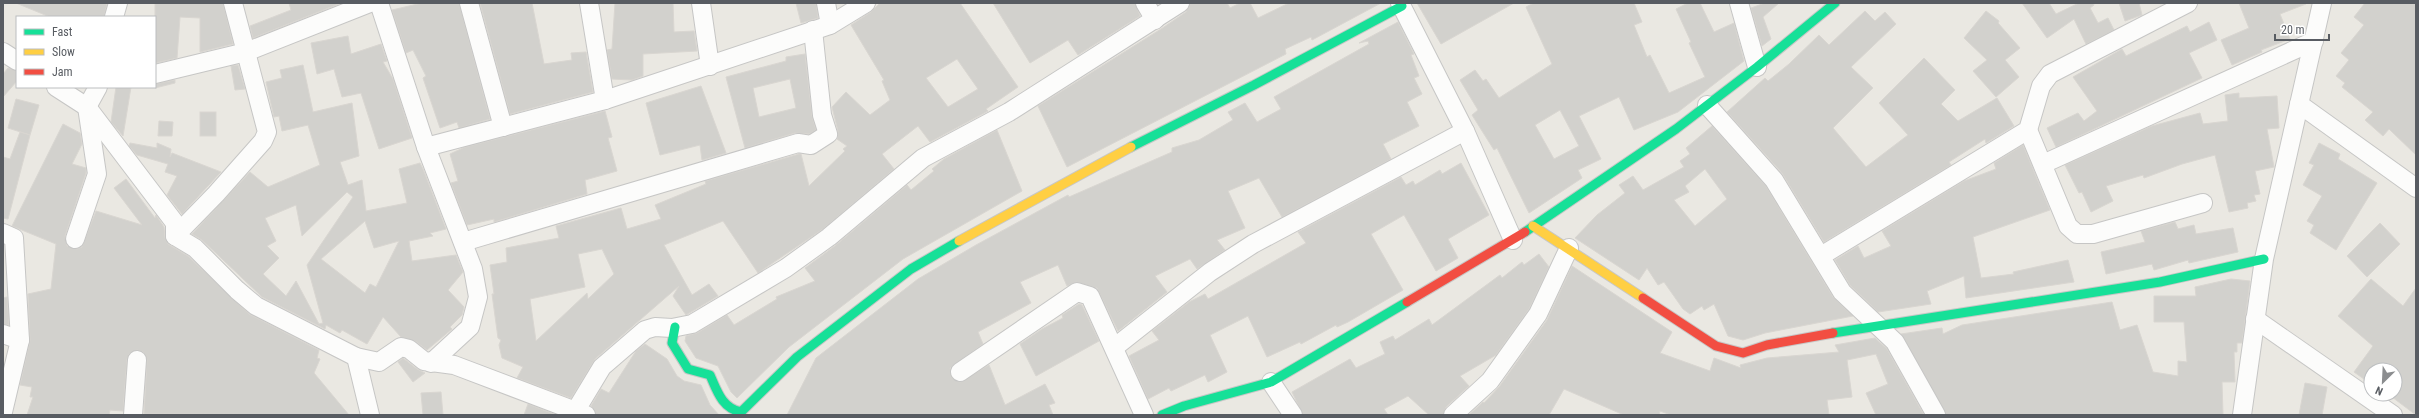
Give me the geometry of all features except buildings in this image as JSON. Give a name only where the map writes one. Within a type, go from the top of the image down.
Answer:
[{"type":"street","points":[[114,16],[118,3]]},
{"type":"street","points":[[175,236],[216,194],[263,141],[266,132],[233,3]]},
{"type":"street","points":[[156,74],[246,52],[370,3]]},
{"type":"street","points":[[379,3],[426,147],[473,269],[478,297],[470,327],[431,362]]},
{"type":"street","points":[[469,3],[503,127]]},
{"type":"street","points":[[589,3],[605,100]]},
{"type":"street","points":[[701,3],[710,66]]},
{"type":"street","points":[[463,242],[798,143],[811,145],[828,134],[822,115],[821,27],[826,3]]},
{"type":"street","points":[[426,147],[605,100],[710,66],[821,27],[866,3]]},
{"type":"street","points":[[1145,3],[1155,20]]},
{"type":"street","points":[[175,236],[195,248],[231,285],[256,306],[356,357],[379,362],[401,347],[409,349],[424,361],[454,365],[581,412],[602,368],[645,330],[655,327],[675,327],[692,324],[786,268],[829,237],[923,158],[1009,112],[1180,3]]},
{"type":"street","points":[[1738,3],[1757,67]]},
{"type":"street","points":[[1162,415],[1188,410],[1271,382],[1513,240],[1676,129],[1757,67],[1835,3]]},
{"type":"street","points":[[2188,3],[2050,74],[2041,86],[2028,130],[2068,226],[2077,234],[2093,234],[2203,202]]},
{"type":"street","points":[[2242,415],[2264,259],[2322,3]]},
{"type":"street","points":[[675,327],[672,342],[688,369],[710,376],[721,399],[730,408],[741,412],[797,357],[918,265],[970,234],[1113,156],[1254,85],[1401,4],[1465,131],[1513,240]]},
{"type":"street","points":[[2043,164],[2314,40]]},
{"type":"street","points":[[3,52],[16,61]]},
{"type":"street","points":[[58,88],[87,107],[175,223],[175,236]]},
{"type":"street","points":[[75,239],[97,174],[87,107],[97,88]]},
{"type":"street","points":[[2299,104],[2416,188]]},
{"type":"street","points":[[1707,105],[1774,180],[1842,292],[1895,342],[1936,415]]},
{"type":"street","points":[[1821,256],[2028,130]]},
{"type":"street","points":[[1115,347],[1210,272],[1253,244],[1465,131]]},
{"type":"street","points":[[1533,226],[1569,248],[1716,346],[1743,353],[1767,345],[1876,325],[2160,282],[2264,259]]},
{"type":"street","points":[[3,233],[14,238],[20,340],[3,412]]},
{"type":"street","points":[[1453,415],[1490,381],[1538,314],[1569,248]]},
{"type":"street","points":[[960,372],[1077,292],[1090,296],[1115,347],[1144,415]]},
{"type":"street","points":[[2255,319],[2393,415]]},
{"type":"street","points":[[3,334],[20,340]]},
{"type":"street","points":[[356,357],[370,415]]},
{"type":"street","points":[[133,415],[137,360]]},
{"type":"street","points":[[1271,382],[1292,415]]},
{"type":"traffic: fast","points":[[1525,232],[1676,129],[1757,67],[1835,3]]},
{"type":"traffic: fast","points":[[1131,147],[1254,85],[1402,6]]},
{"type":"traffic: fast","points":[[675,327],[672,343],[688,369],[710,375],[718,393],[725,403],[734,410],[741,412],[797,357],[911,269],[959,241]]},
{"type":"traffic: fast","points":[[1833,333],[2160,282],[2264,259]]},
{"type":"traffic: fast","points":[[1162,415],[1184,406],[1271,382],[1407,302]]},
{"type":"traffic: slow","points":[[959,241],[1131,147]]},
{"type":"traffic: slow","points":[[1533,226],[1643,298]]},
{"type":"traffic: jam","points":[[1407,302],[1525,232]]},
{"type":"traffic: jam","points":[[1643,298],[1716,346],[1743,353],[1767,345],[1833,333]]}]
